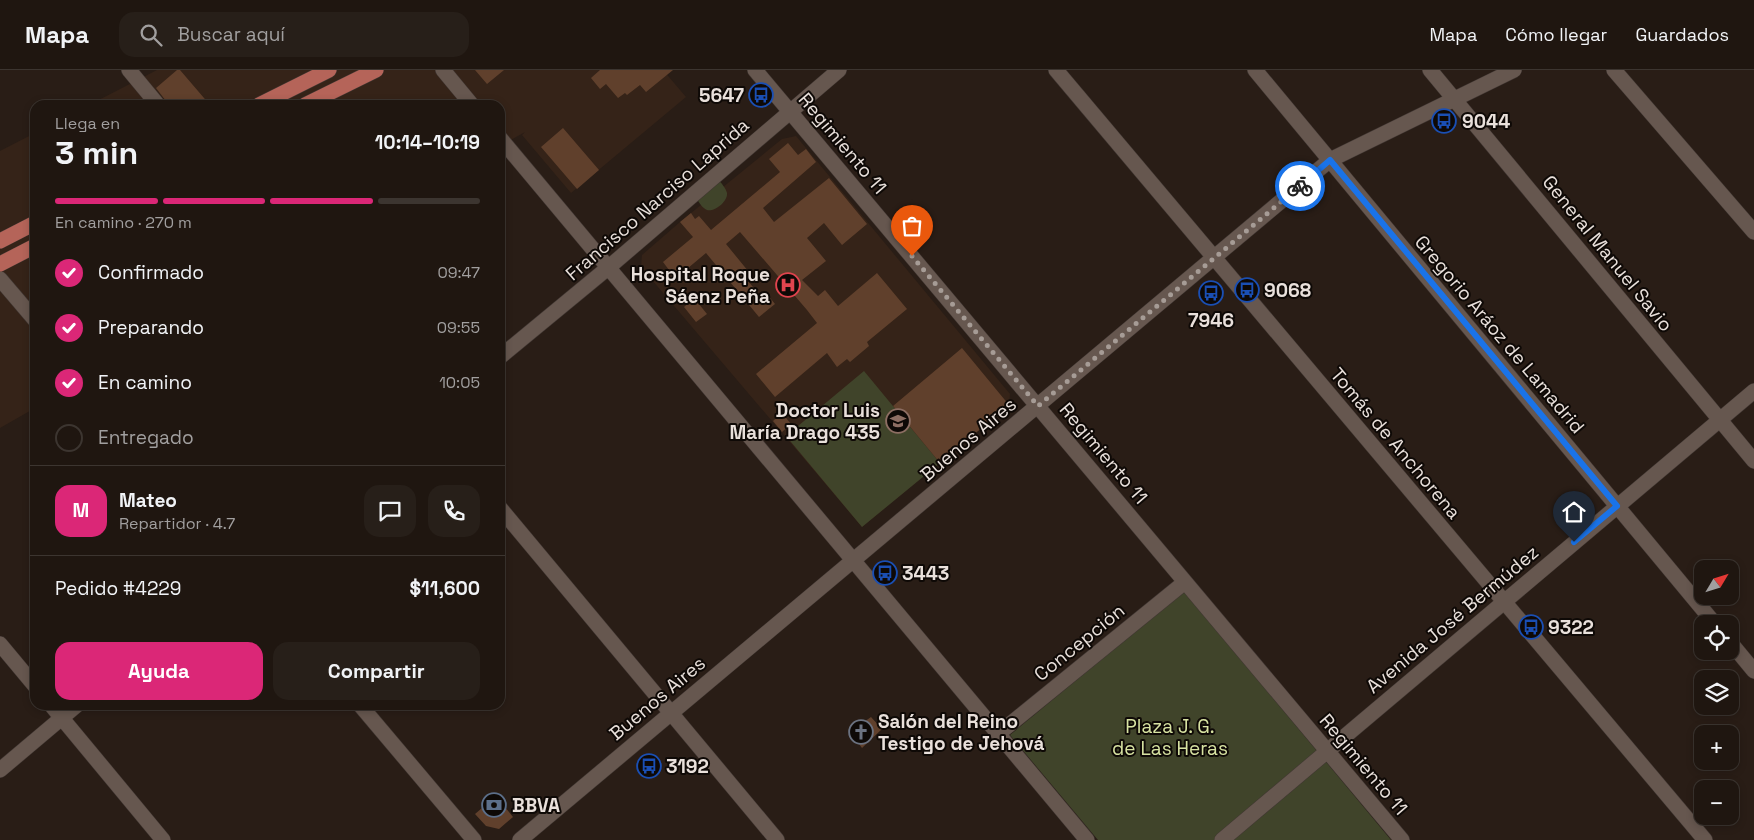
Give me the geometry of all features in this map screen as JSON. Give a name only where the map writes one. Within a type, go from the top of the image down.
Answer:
[{"type":"main road","points":[[269,100],[329,70]]},
{"type":"main road","points":[[315,100],[376,70]]},
{"type":"main road","points":[[0,242],[30,226]]},
{"type":"main road","points":[[0,264],[30,249]]},
{"type":"street","points":[[129,70],[154,100]]},
{"type":"street","points":[[443,70],[468,100]]},
{"type":"street","name":"Regimiento 11","points":[[755,70],[1402,840]]},
{"type":"street","name":"Francisco Narciso Laprida","points":[[505,353],[609,268],[790,110],[839,70]]},
{"type":"street","name":"Tomás de Anchorena","points":[[1056,70],[1705,840]]},
{"type":"street","name":"Gregorio Aráoz de Lamadrid","points":[[1256,70],[1707,615]]},
{"type":"street","name":"General Manuel Savio","points":[[1430,70],[1754,462]]},
{"type":"street","name":"Buenos Aires","points":[[520,840],[1330,160],[1514,70]]},
{"type":"street","points":[[1614,70],[1754,232]]},
{"type":"street","points":[[505,144],[1086,840]]},
{"type":"street","points":[[0,279],[30,314]]},
{"type":"street","name":"Avenida José Bermúdez","points":[[1222,840],[1754,390]]},
{"type":"street","points":[[505,514],[777,840]]},
{"type":"street","name":"Concepción","points":[[998,734],[1185,582]]},
{"type":"street","points":[[0,644],[30,680]]},
{"type":"street","points":[[1739,653],[1754,671]]},
{"type":"street","points":[[55,710],[163,840]]},
{"type":"street","points":[[0,770],[71,710]]},
{"type":"street","points":[[364,710],[474,840]]},
{"type":"shaded area","points":[[157,70],[663,70],[686,97],[571,193],[522,135],[525,132],[505,143],[505,100],[99,100]]},
{"type":"shaded area","points":[[30,136],[30,411],[0,428],[0,151]]},
{"type":"shaded area","name":"Hospital Roque Sáenz Peña","points":[[796,136],[1010,394],[1009,405],[862,527],[641,267],[642,255],[680,222],[782,139]]},
{"type":"green space","points":[[718,179],[726,189],[727,196],[717,208],[707,210],[696,198]]},
{"type":"green space","points":[[864,371],[940,463],[862,527],[786,436]]},
{"type":"green space","name":"Plaza J. G. de Las Heras","points":[[1184,591],[1391,840],[1098,840],[1010,735]]},
{"type":"building","points":[[177,70],[180,70],[206,100],[165,100],[156,88]]},
{"type":"building","points":[[475,70],[504,70],[487,84]]},
{"type":"building","points":[[600,70],[673,70],[646,92],[640,85],[627,95],[625,93],[618,98],[606,84],[600,89],[591,78]]},
{"type":"building","points":[[563,128],[599,170],[577,189],[541,147]]},
{"type":"building","points":[[788,143],[798,155],[806,149],[816,162],[763,208],[774,222],[829,178],[867,224],[842,245],[824,223],[807,238],[826,261],[802,280],[818,296],[825,290],[838,306],[877,273],[907,309],[867,342],[869,346],[850,362],[847,359],[837,367],[827,353],[775,397],[756,374],[817,323],[740,232],[726,244],[753,277],[748,281],[762,298],[767,294],[775,304],[759,317],[706,253],[669,284],[662,276],[669,270],[663,262],[693,237],[680,222],[691,213],[695,219],[699,216],[711,230],[780,172],[769,159]]},
{"type":"building","points":[[694,298],[707,314],[696,322],[684,307]]},
{"type":"building","points":[[962,348],[1009,405],[940,463],[893,406]]},
{"type":"building","points":[[782,413],[791,424],[782,432],[773,421]]},
{"type":"building","name":"Salón del Reino Testigo de Jehová","points":[[871,717],[882,729],[862,748],[850,732]]},
{"type":"building","name":"BBVA","points":[[496,796],[513,817],[499,829],[486,826],[475,814]]},
{"type":"way so far","points":[[912,256],[1038,406],[1300,186]]},
{"type":"place","name":"5647","points":[[761,95]]},
{"type":"place","name":"9044","points":[[1444,121]]},
{"type":"place","name":"Hospital Roque Sáenz Peña","points":[[788,285]]},
{"type":"place","name":"9068","points":[[1247,290]]},
{"type":"place","name":"7946","points":[[1211,293]]},
{"type":"place","name":"Doctor Luis María Drago 435","points":[[898,421]]},
{"type":"place","name":"3443","points":[[885,573]]},
{"type":"place","name":"9322","points":[[1531,627]]},
{"type":"place","name":"Salón del Reino Testigo de Jehová","points":[[861,732]]},
{"type":"place","name":"3192","points":[[649,766]]},
{"type":"place","name":"BBVA","points":[[494,805]]},
{"type":"route","points":[[1300,186],[1330,160],[1617,506],[1574,542]]}]
